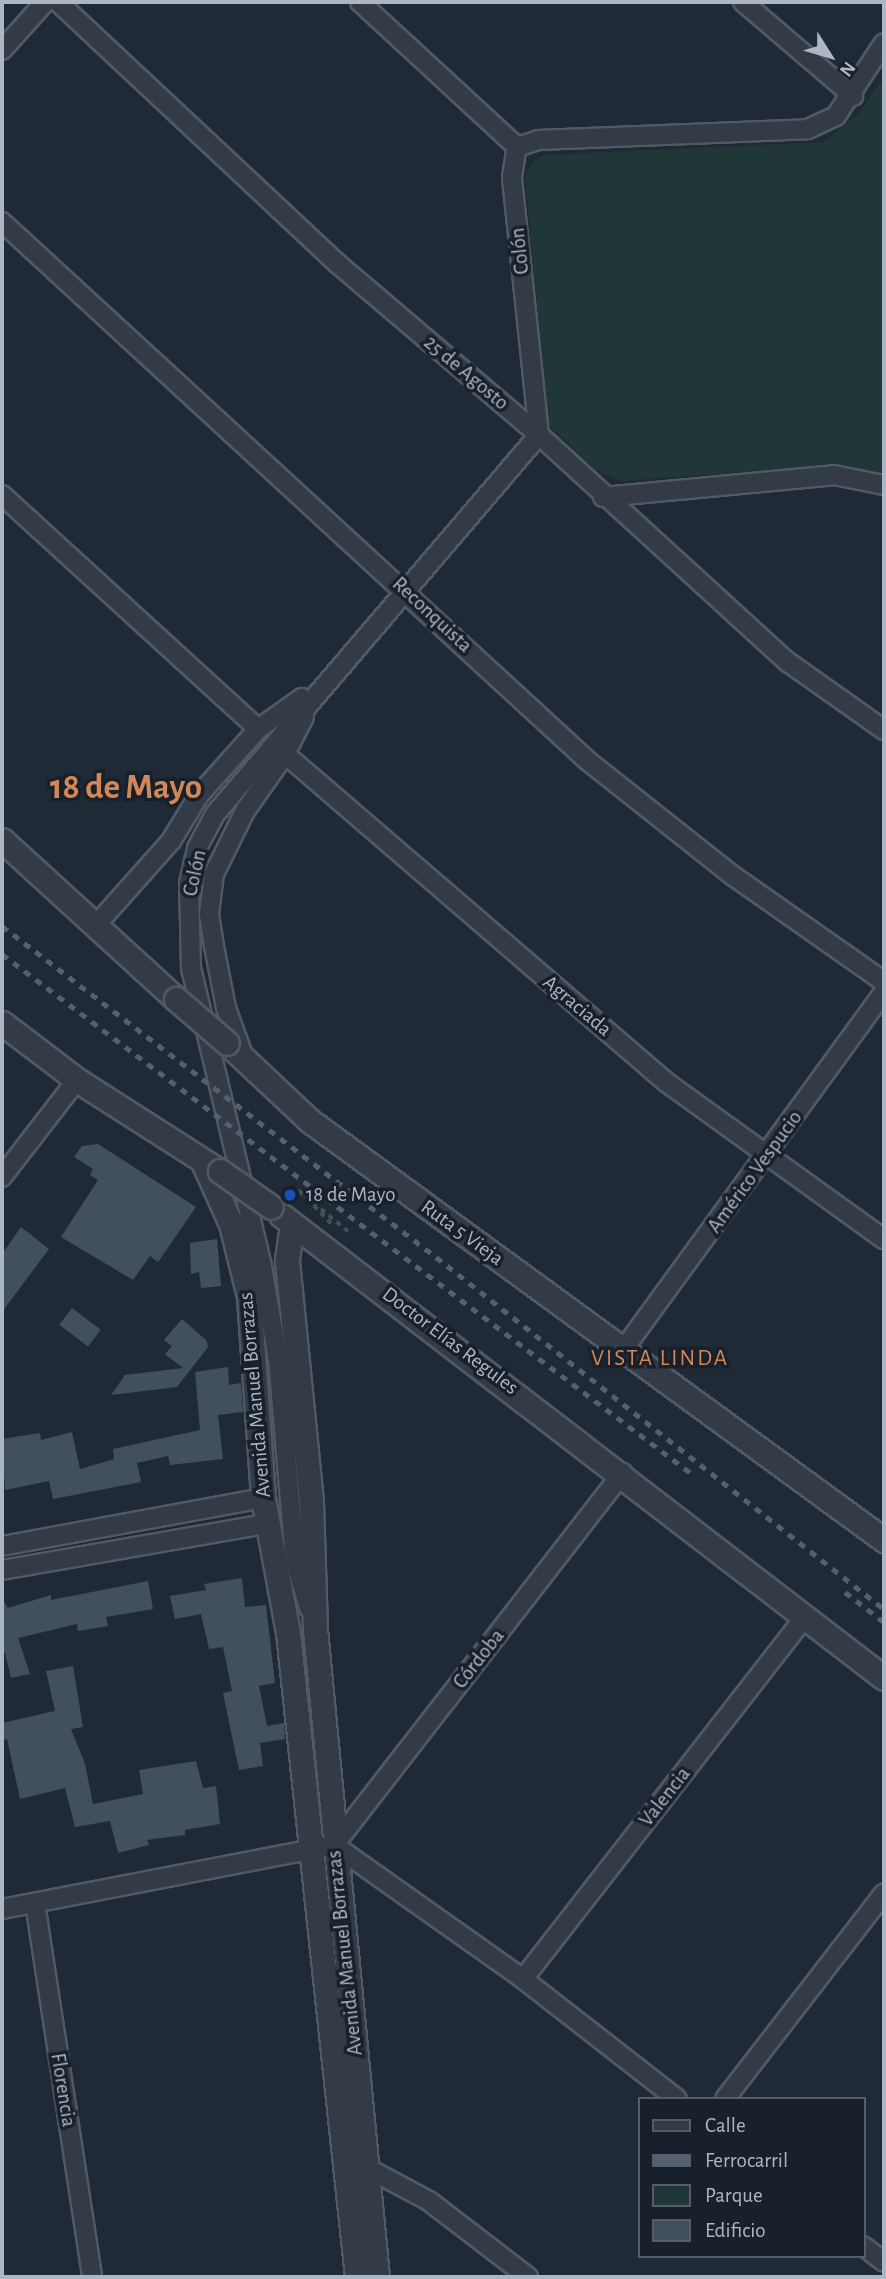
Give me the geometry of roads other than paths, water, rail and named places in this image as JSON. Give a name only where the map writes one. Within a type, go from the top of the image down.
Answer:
[{"type":"street","points":[[2,50],[45,2]]},
{"type":"street","name":"25 de Agosto","points":[[58,2],[338,264],[539,435],[603,497],[788,662],[884,730]]},
{"type":"street","points":[[360,2],[517,147],[538,140],[808,129],[836,116],[853,96],[884,43]]},
{"type":"street","points":[[743,2],[853,96]]},
{"type":"street","name":"Colón","points":[[221,1098],[191,969],[187,922],[197,848],[216,813],[321,685],[539,435],[512,177],[517,147]]},
{"type":"street","name":"Reconquista","points":[[2,222],[404,588],[588,761],[732,875],[884,982]]},
{"type":"street","points":[[603,497],[834,475],[884,485]]},
{"type":"street","points":[[2,495],[258,729]]},
{"type":"street","name":"Colón","points":[[97,924],[172,841],[199,795],[258,729],[321,685]]},
{"type":"street","name":"Colón","points":[[235,1051],[209,914],[214,874],[244,811],[285,754],[321,685]]},
{"type":"street","name":"Agraciada","points":[[285,754],[666,1082],[884,1238]]},
{"type":"street","name":"Ruta 5 Vieja","points":[[2,840],[310,1121],[884,1540]]},
{"type":"street","name":"Américo Vespucio","points":[[623,1350],[768,1155],[884,992]]},
{"type":"street","name":"Doctor Elías Regules","points":[[2,1023],[77,1080],[211,1166],[334,1253],[623,1473],[884,1678]]},
{"type":"street","points":[[2,1177],[77,1080]]},
{"type":"street","name":"Avenida Manuel Borrazas","points":[[221,1098],[262,1266],[276,1347],[295,1561],[314,1629]]},
{"type":"street","name":"Avenida Manuel Borrazas","points":[[211,1166],[231,1224],[249,1297],[266,1524],[288,1633],[323,1846],[357,2169],[377,2277]]},
{"type":"street","name":"Avenida Manuel Borrazas","points":[[292,1224],[287,1261],[312,1502],[323,1846]]},
{"type":"street","name":"Córdoba","points":[[323,1846],[623,1473]]},
{"type":"street","points":[[2,1546],[263,1498]]},
{"type":"street","points":[[2,1570],[266,1524]]},
{"type":"street","name":"Avenida Manuel Borrazas","points":[[288,1633],[295,1561]]},
{"type":"street","name":"Valencia","points":[[523,1979],[806,1616]]},
{"type":"street","points":[[2,1909],[323,1846],[523,1979],[674,2097]]},
{"type":"street","points":[[727,2097],[884,1893]]},
{"type":"street","name":"Florencia","points":[[35,1903],[92,2277]]},
{"type":"street","points":[[357,2169],[429,2201],[528,2277]]},
{"type":"street","name":"Avenida Manuel Borrazas","points":[[357,2169],[357,2277]]},
{"type":"street","points":[[865,2248],[884,2262]]},
{"type":"railway","points":[[2,926],[436,1257],[884,1609]]},
{"type":"railway","points":[[2,954],[692,1474]]},
{"type":"railway","points":[[845,1592],[884,1622]]},
{"type":"place","name":"18 de Mayo","points":[[290,1195]]},
{"type":"district","name":"18 de Mayo","points":[[126,788]]},
{"type":"district","name":"VISTA LINDA","points":[[660,1359]]}]
